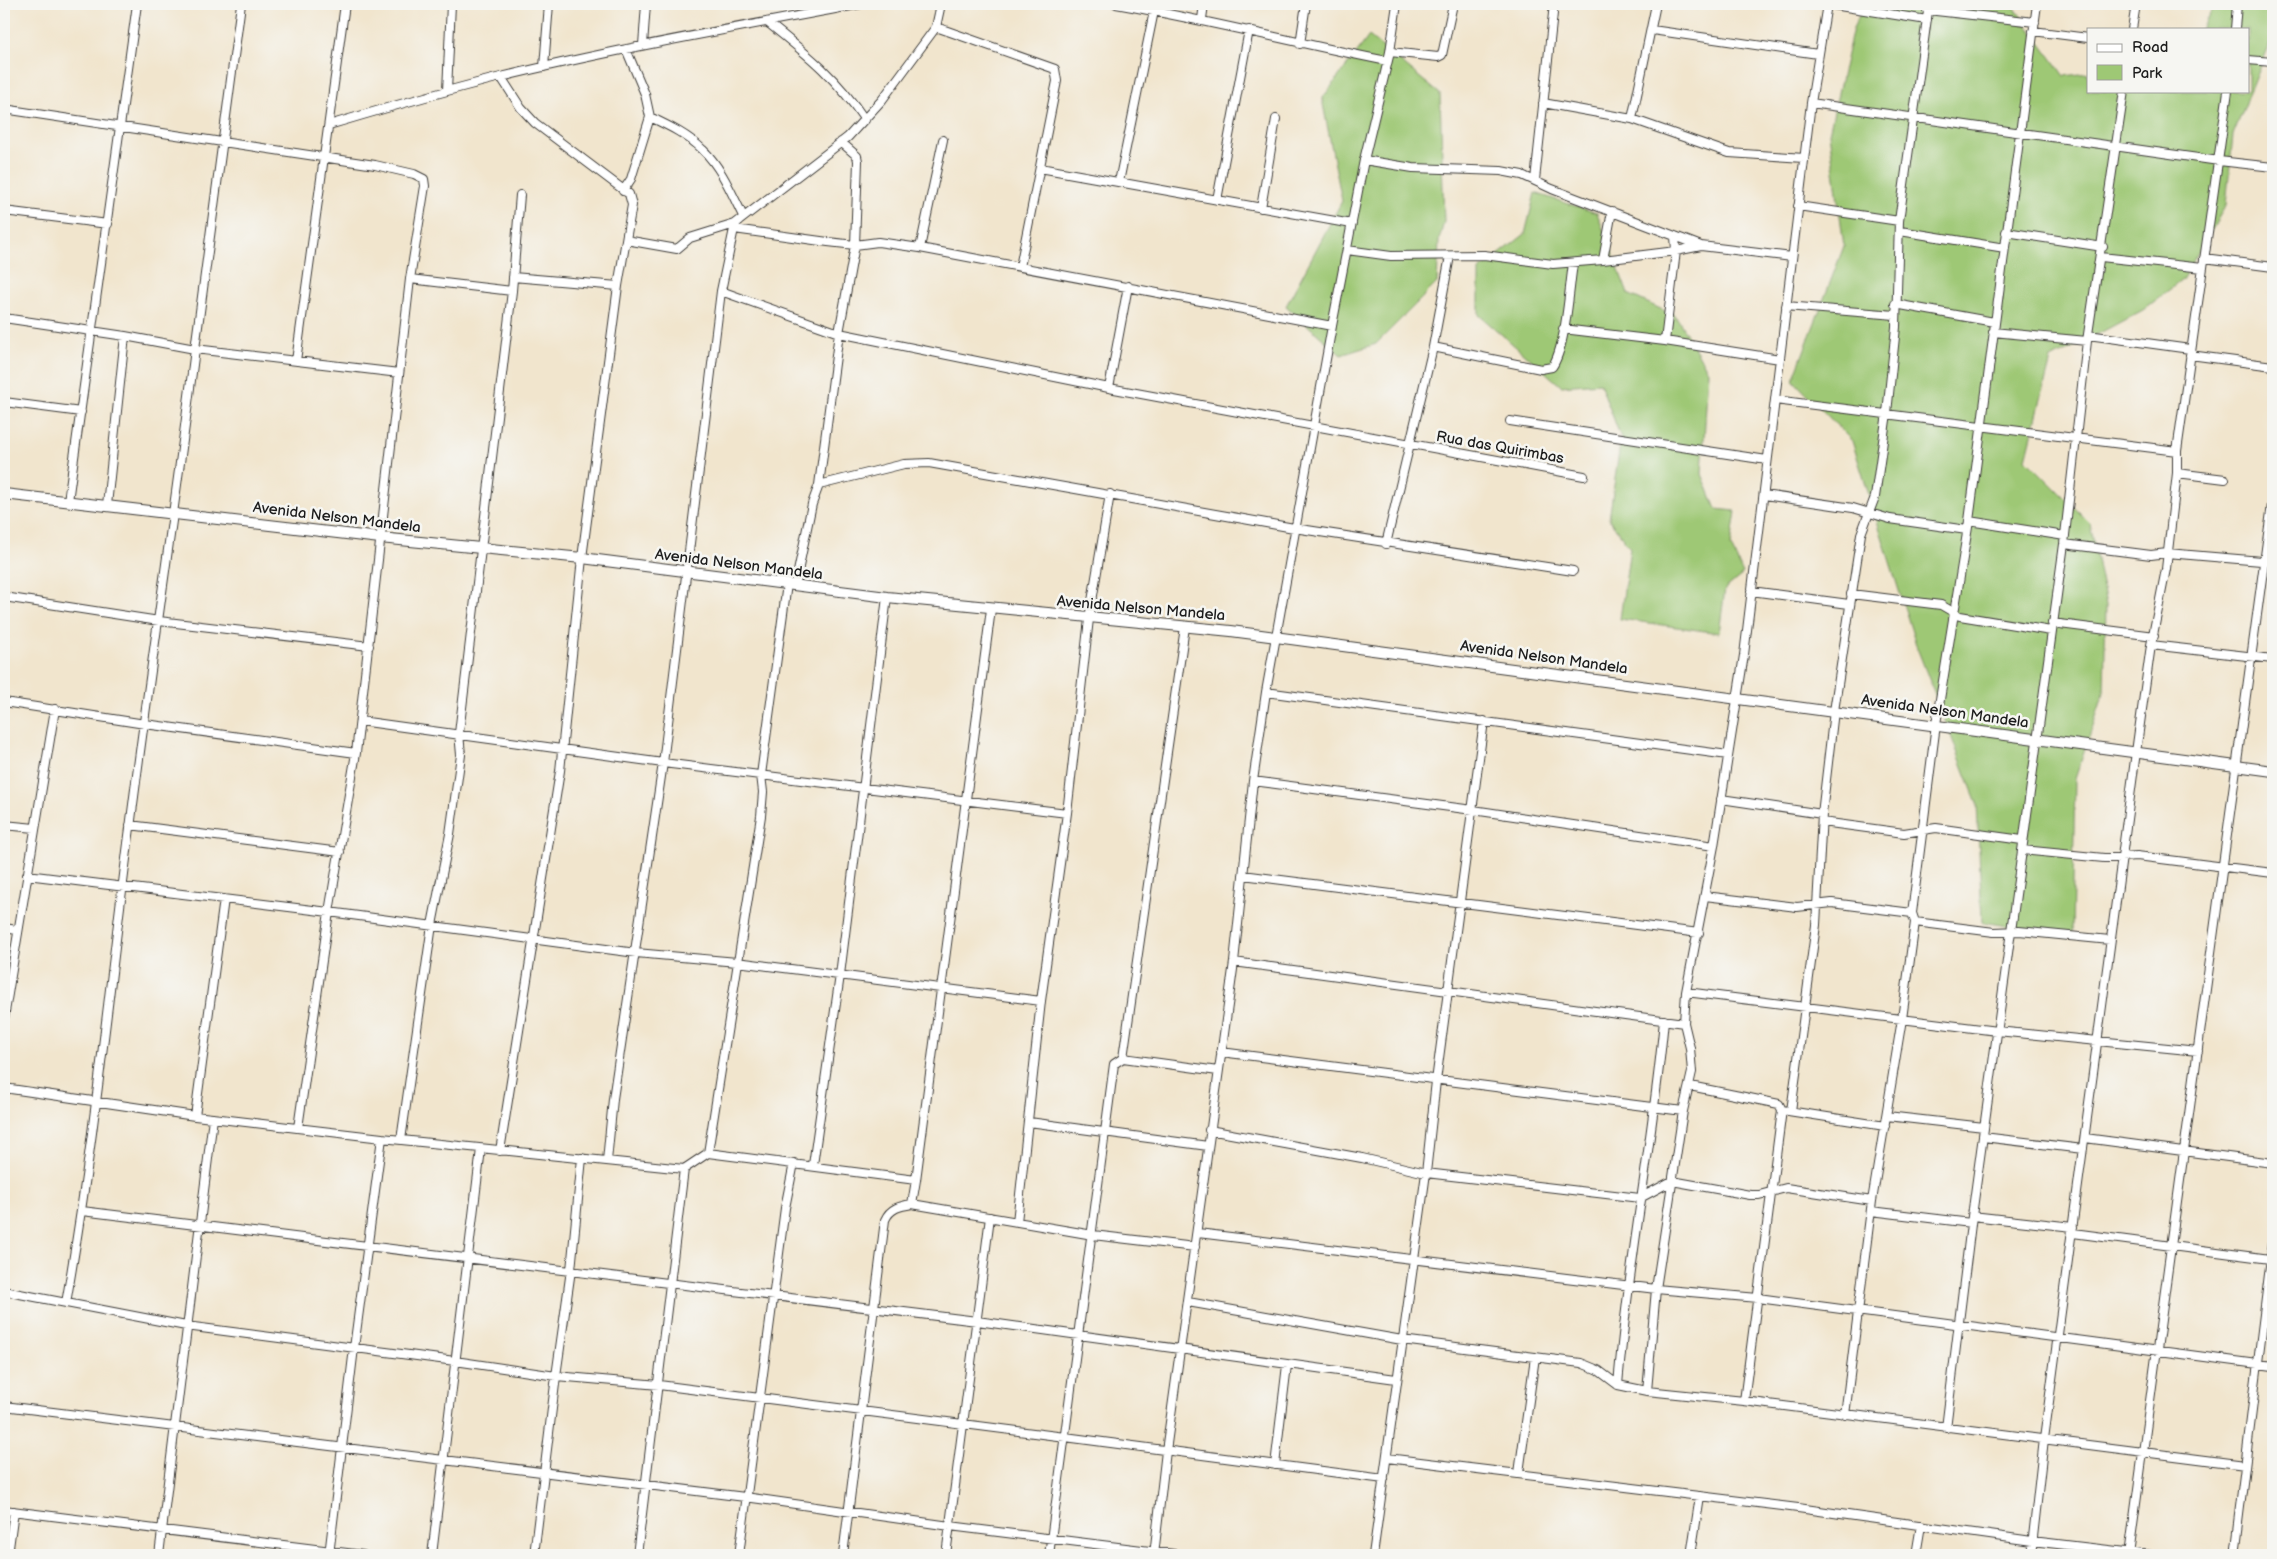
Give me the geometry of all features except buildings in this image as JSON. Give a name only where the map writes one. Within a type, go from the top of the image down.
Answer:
[{"type":"street","points":[[68,501],[108,224],[137,4]]},
{"type":"street","points":[[66,1302],[82,1211],[97,1101],[130,825],[175,513],[241,4]]},
{"type":"street","points":[[296,361],[330,125],[345,4]]},
{"type":"street","points":[[447,91],[451,4]]},
{"type":"street","points":[[544,67],[549,4]]},
{"type":"street","points":[[643,46],[646,4]]},
{"type":"street","points":[[330,125],[447,91],[544,67],[626,49],[861,4]]},
{"type":"street","points":[[607,1160],[613,1099],[663,763],[721,291],[735,227],[743,216],[842,142],[865,120],[897,81],[936,28],[941,4]]},
{"type":"street","points":[[1116,4],[1202,19],[1300,44],[1387,61]]},
{"type":"street","points":[[1202,19],[1204,4]]},
{"type":"street","points":[[1300,44],[1306,4]]},
{"type":"street","points":[[1154,1554],[1166,1450],[1198,1233],[1209,1130],[1234,962],[1253,781],[1266,692],[1294,528],[1315,426],[1332,326],[1364,160],[1390,52],[1398,4]]},
{"type":"street","points":[[1390,52],[1438,57],[1442,55],[1445,50],[1453,4]]},
{"type":"street","points":[[1535,180],[1554,4]]},
{"type":"street","points":[[1632,119],[1656,4]]},
{"type":"street","points":[[1646,1391],[1656,1289],[1672,1181],[1690,1086],[1692,1058],[1684,1023],[1686,992],[1699,933],[1737,698],[1764,495],[1810,103],[1827,4],[1927,20]]},
{"type":"street","points":[[1845,1415],[1872,1201],[1902,1019],[1915,922],[1912,913],[1936,724],[1969,521],[2037,4]]},
{"type":"street","points":[[2132,28],[2136,4]]},
{"type":"street","points":[[2235,28],[2237,4]]},
{"type":"street","points":[[1791,1111],[1818,904],[1822,818],[1834,711],[1861,534],[1874,497],[1887,413],[1895,315],[1899,221],[1928,7],[2087,38]]},
{"type":"street","points":[[1119,182],[1154,10]]},
{"type":"street","points":[[767,22],[825,69],[846,92],[865,120]]},
{"type":"street","points":[[936,28],[1055,69],[1057,81],[1020,267]]},
{"type":"street","points":[[1217,200],[1249,30]]},
{"type":"street","points":[[1652,30],[1818,54]]},
{"type":"street","points":[[623,191],[631,179],[650,117],[645,94],[626,49]]},
{"type":"street","points":[[2250,60],[2273,62]]},
{"type":"street","points":[[500,1151],[562,748],[582,558],[618,286],[632,205],[632,199],[623,191],[535,123],[521,108],[501,77]]},
{"type":"street","points":[[1946,1428],[1971,1220],[2012,931],[2022,840],[2050,631],[2064,544],[2088,338],[2124,92]]},
{"type":"street","points":[[2031,1555],[2044,1439],[2110,940],[2151,645],[2167,553],[2177,451],[2190,352],[2228,92]]},
{"type":"street","points":[[1543,103],[1632,119],[1720,151],[1804,158]]},
{"type":"street","points":[[1810,103],[2219,162],[2273,167]]},
{"type":"street","points":[[4,109],[375,165],[414,174],[424,179],[425,186],[410,279],[380,538],[370,646],[356,753],[329,912],[298,1128]]},
{"type":"street","points":[[650,117],[676,129],[703,150],[725,183],[743,216]]},
{"type":"street","points":[[1260,208],[1276,119]]},
{"type":"street","points":[[920,248],[943,140]]},
{"type":"street","points":[[708,1153],[761,816],[762,774],[791,585],[812,504],[819,485],[839,333],[855,245],[858,161],[857,156],[842,142]]},
{"type":"street","points":[[1364,160],[1413,168],[1501,171],[1522,175],[1552,189],[1701,246],[1792,257]]},
{"type":"street","points":[[1040,168],[1352,224]]},
{"type":"street","points":[[401,1140],[432,925],[450,834],[461,755],[459,733],[512,291],[520,195]]},
{"type":"street","points":[[1798,206],[1899,221]]},
{"type":"street","points":[[4,211],[108,224]]},
{"type":"street","points":[[1603,260],[1612,211]]},
{"type":"street","points":[[626,240],[677,249],[690,238],[735,227],[855,245],[878,242],[1128,286],[1332,326]]},
{"type":"street","points":[[1900,231],[2005,248]]},
{"type":"street","points":[[2006,232],[2102,247]]},
{"type":"street","points":[[1665,341],[1676,251],[1674,236]]},
{"type":"street","points":[[1347,250],[1390,256],[1484,255],[1539,263],[1572,264],[1701,246]]},
{"type":"street","points":[[1386,544],[1433,347],[1450,256]]},
{"type":"street","points":[[2101,257],[2203,268]]},
{"type":"street","points":[[2204,258],[2273,267]]},
{"type":"street","points":[[1433,347],[1548,369],[1555,363],[1563,329],[1572,264]]},
{"type":"street","points":[[513,277],[618,286]]},
{"type":"street","points":[[410,279],[512,291]]},
{"type":"street","points":[[1109,388],[1128,286]]},
{"type":"street","name":"Rua das Quirimbas","points":[[721,291],[839,333],[1109,388],[1584,476]]},
{"type":"street","points":[[1895,304],[1994,322]]},
{"type":"street","points":[[1786,306],[1895,315]]},
{"type":"street","points":[[4,318],[125,336],[195,350],[399,374]]},
{"type":"street","points":[[1563,329],[1665,341],[1780,360]]},
{"type":"street","points":[[1993,332],[2088,338],[2273,366]]},
{"type":"street","points":[[108,505],[125,336]]},
{"type":"street","points":[[1775,400],[2177,451]]},
{"type":"street","points":[[4,402],[81,412]]},
{"type":"street","points":[[1510,421],[1768,460]]},
{"type":"street","points":[[819,485],[904,464],[930,463],[1386,544],[1573,571]]},
{"type":"street","points":[[2176,473],[2225,478]]},
{"type":"street","name":"Avenida Nelson Mandela","points":[[4,494],[380,538],[582,558],[685,573],[991,609],[1275,637],[1936,724],[2273,771]]},
{"type":"street","points":[[1018,1222],[1041,1000],[1067,813],[1089,619],[1110,494]]},
{"type":"street","points":[[1764,495],[1853,508],[1890,519],[1967,530]]},
{"type":"street","points":[[2129,1554],[2273,497]]},
{"type":"street","points":[[1969,521],[2065,536]]},
{"type":"street","points":[[2064,544],[2150,555],[2167,553],[2273,562]]},
{"type":"street","points":[[1751,591],[1849,604]]},
{"type":"street","points":[[1851,594],[1941,606],[1960,616],[2050,631]]},
{"type":"street","points":[[4,597],[159,621],[370,646]]},
{"type":"street","points":[[813,1165],[840,975],[887,597]]},
{"type":"street","points":[[912,1204],[991,609]]},
{"type":"street","points":[[2052,622],[2154,636]]},
{"type":"street","points":[[1123,1058],[1185,627]]},
{"type":"street","points":[[2151,645],[2273,659]]},
{"type":"street","points":[[1266,692],[1728,755]]},
{"type":"street","points":[[4,702],[145,724],[356,753]]},
{"type":"street","points":[[4,1018],[17,930],[55,710]]},
{"type":"street","points":[[360,721],[459,733],[663,763],[864,786],[1067,813]]},
{"type":"street","points":[[1372,1555],[1426,1173],[1436,1080],[1484,721]]},
{"type":"street","points":[[1253,781],[1473,810],[1714,846]]},
{"type":"street","points":[[1721,799],[1904,833],[1936,828],[2022,840]]},
{"type":"street","points":[[4,825],[35,828]]},
{"type":"street","points":[[130,825],[340,852]]},
{"type":"street","points":[[2022,850],[2104,858],[2137,856],[2273,873]]},
{"type":"street","points":[[27,875],[432,925],[636,953],[738,962],[1041,1000]]},
{"type":"street","points":[[1243,875],[1699,933]]},
{"type":"street","points":[[1705,896],[1796,907],[1832,903],[1912,913]]},
{"type":"street","points":[[195,1116],[224,899]]},
{"type":"street","points":[[1915,922],[1994,932],[2012,931],[2110,940]]},
{"type":"street","points":[[4,928],[17,930]]},
{"type":"street","points":[[1234,962],[1684,1023]]},
{"type":"street","points":[[1686,992],[1997,1030],[2198,1051]]},
{"type":"street","points":[[1618,1386],[1628,1285],[1655,1108],[1664,1020]]},
{"type":"street","points":[[1221,1052],[1684,1111]]},
{"type":"street","points":[[1049,1555],[1093,1235],[1112,1067],[1114,1062],[1123,1058],[1218,1071]]},
{"type":"street","points":[[1690,1086],[1780,1104],[1782,1110],[1744,1401]]},
{"type":"street","points":[[4,1088],[195,1116],[500,1151],[684,1169],[708,1153],[813,1165],[916,1180]]},
{"type":"street","points":[[1782,1110],[1885,1126]]},
{"type":"street","points":[[1887,1116],[1984,1127]]},
{"type":"street","points":[[159,1555],[213,1118]]},
{"type":"street","points":[[1029,1122],[1208,1146]]},
{"type":"street","points":[[1209,1130],[1332,1152],[1426,1173],[1640,1198],[1672,1181],[1750,1194],[1786,1188],[1872,1201]]},
{"type":"street","points":[[1983,1137],[2083,1149]]},
{"type":"street","points":[[329,1553],[382,1138]]},
{"type":"street","points":[[2084,1138],[2273,1162]]},
{"type":"street","points":[[432,1555],[481,1149]]},
{"type":"street","points":[[534,1555],[571,1270],[582,1158]]},
{"type":"street","points":[[739,1555],[745,1497],[761,1398],[773,1296],[794,1163]]},
{"type":"street","points":[[637,1555],[684,1169]]},
{"type":"street","points":[[843,1555],[885,1220],[892,1210],[900,1206],[912,1204],[1093,1235],[1195,1247]]},
{"type":"street","points":[[82,1211],[1079,1334],[1180,1350],[1396,1379]]},
{"type":"street","points":[[1871,1211],[2073,1230],[2171,1246],[2272,1254]]},
{"type":"street","points":[[946,1555],[990,1217]]},
{"type":"street","points":[[1198,1233],[1656,1289],[1758,1298],[2273,1366]]},
{"type":"street","points":[[2234,1555],[2273,1242]]},
{"type":"street","points":[[4,1291],[186,1326],[455,1360],[556,1376],[659,1385],[963,1425],[1065,1436],[1384,1480]]},
{"type":"street","points":[[1188,1302],[1402,1340],[1581,1363],[1598,1370],[1618,1386],[1646,1391],[1744,1401],[2244,1465]]},
{"type":"street","points":[[1519,1473],[1535,1357]]},
{"type":"street","points":[[1275,1465],[1287,1365]]},
{"type":"street","points":[[4,1406],[443,1462],[745,1497],[1154,1554],[1182,1555]]},
{"type":"street","points":[[1387,1458],[1700,1496],[2129,1554],[2151,1555]]},
{"type":"street","points":[[1691,1555],[1700,1496]]},
{"type":"street","points":[[4,1510],[329,1553],[363,1555]]},
{"type":"street","points":[[8,1555],[14,1511]]},
{"type":"street","points":[[1916,1555],[1921,1526]]},
{"type":"green space","points":[[1865,4],[2012,4],[2064,76],[2087,73],[2087,92],[2250,92],[2250,28],[2202,28],[2216,4],[2273,4],[2273,36],[2233,135],[2226,205],[2182,280],[2143,310],[2051,359],[2026,459],[2090,523],[2106,605],[2104,693],[2075,779],[2072,936],[1982,922],[1977,803],[1917,648],[1852,441],[1793,380],[1844,246],[1829,133],[1853,28]]},
{"type":"green space","points":[[1369,36],[1440,94],[1444,222],[1439,240],[1437,283],[1376,344],[1341,355],[1286,306],[1342,201],[1322,99]]},
{"type":"green space","points":[[1535,193],[1597,213],[1628,294],[1676,316],[1708,371],[1702,474],[1716,509],[1736,511],[1731,546],[1743,574],[1725,589],[1719,633],[1620,619],[1630,548],[1609,519],[1621,438],[1600,383],[1561,386],[1479,315],[1479,270],[1525,234]]}]
